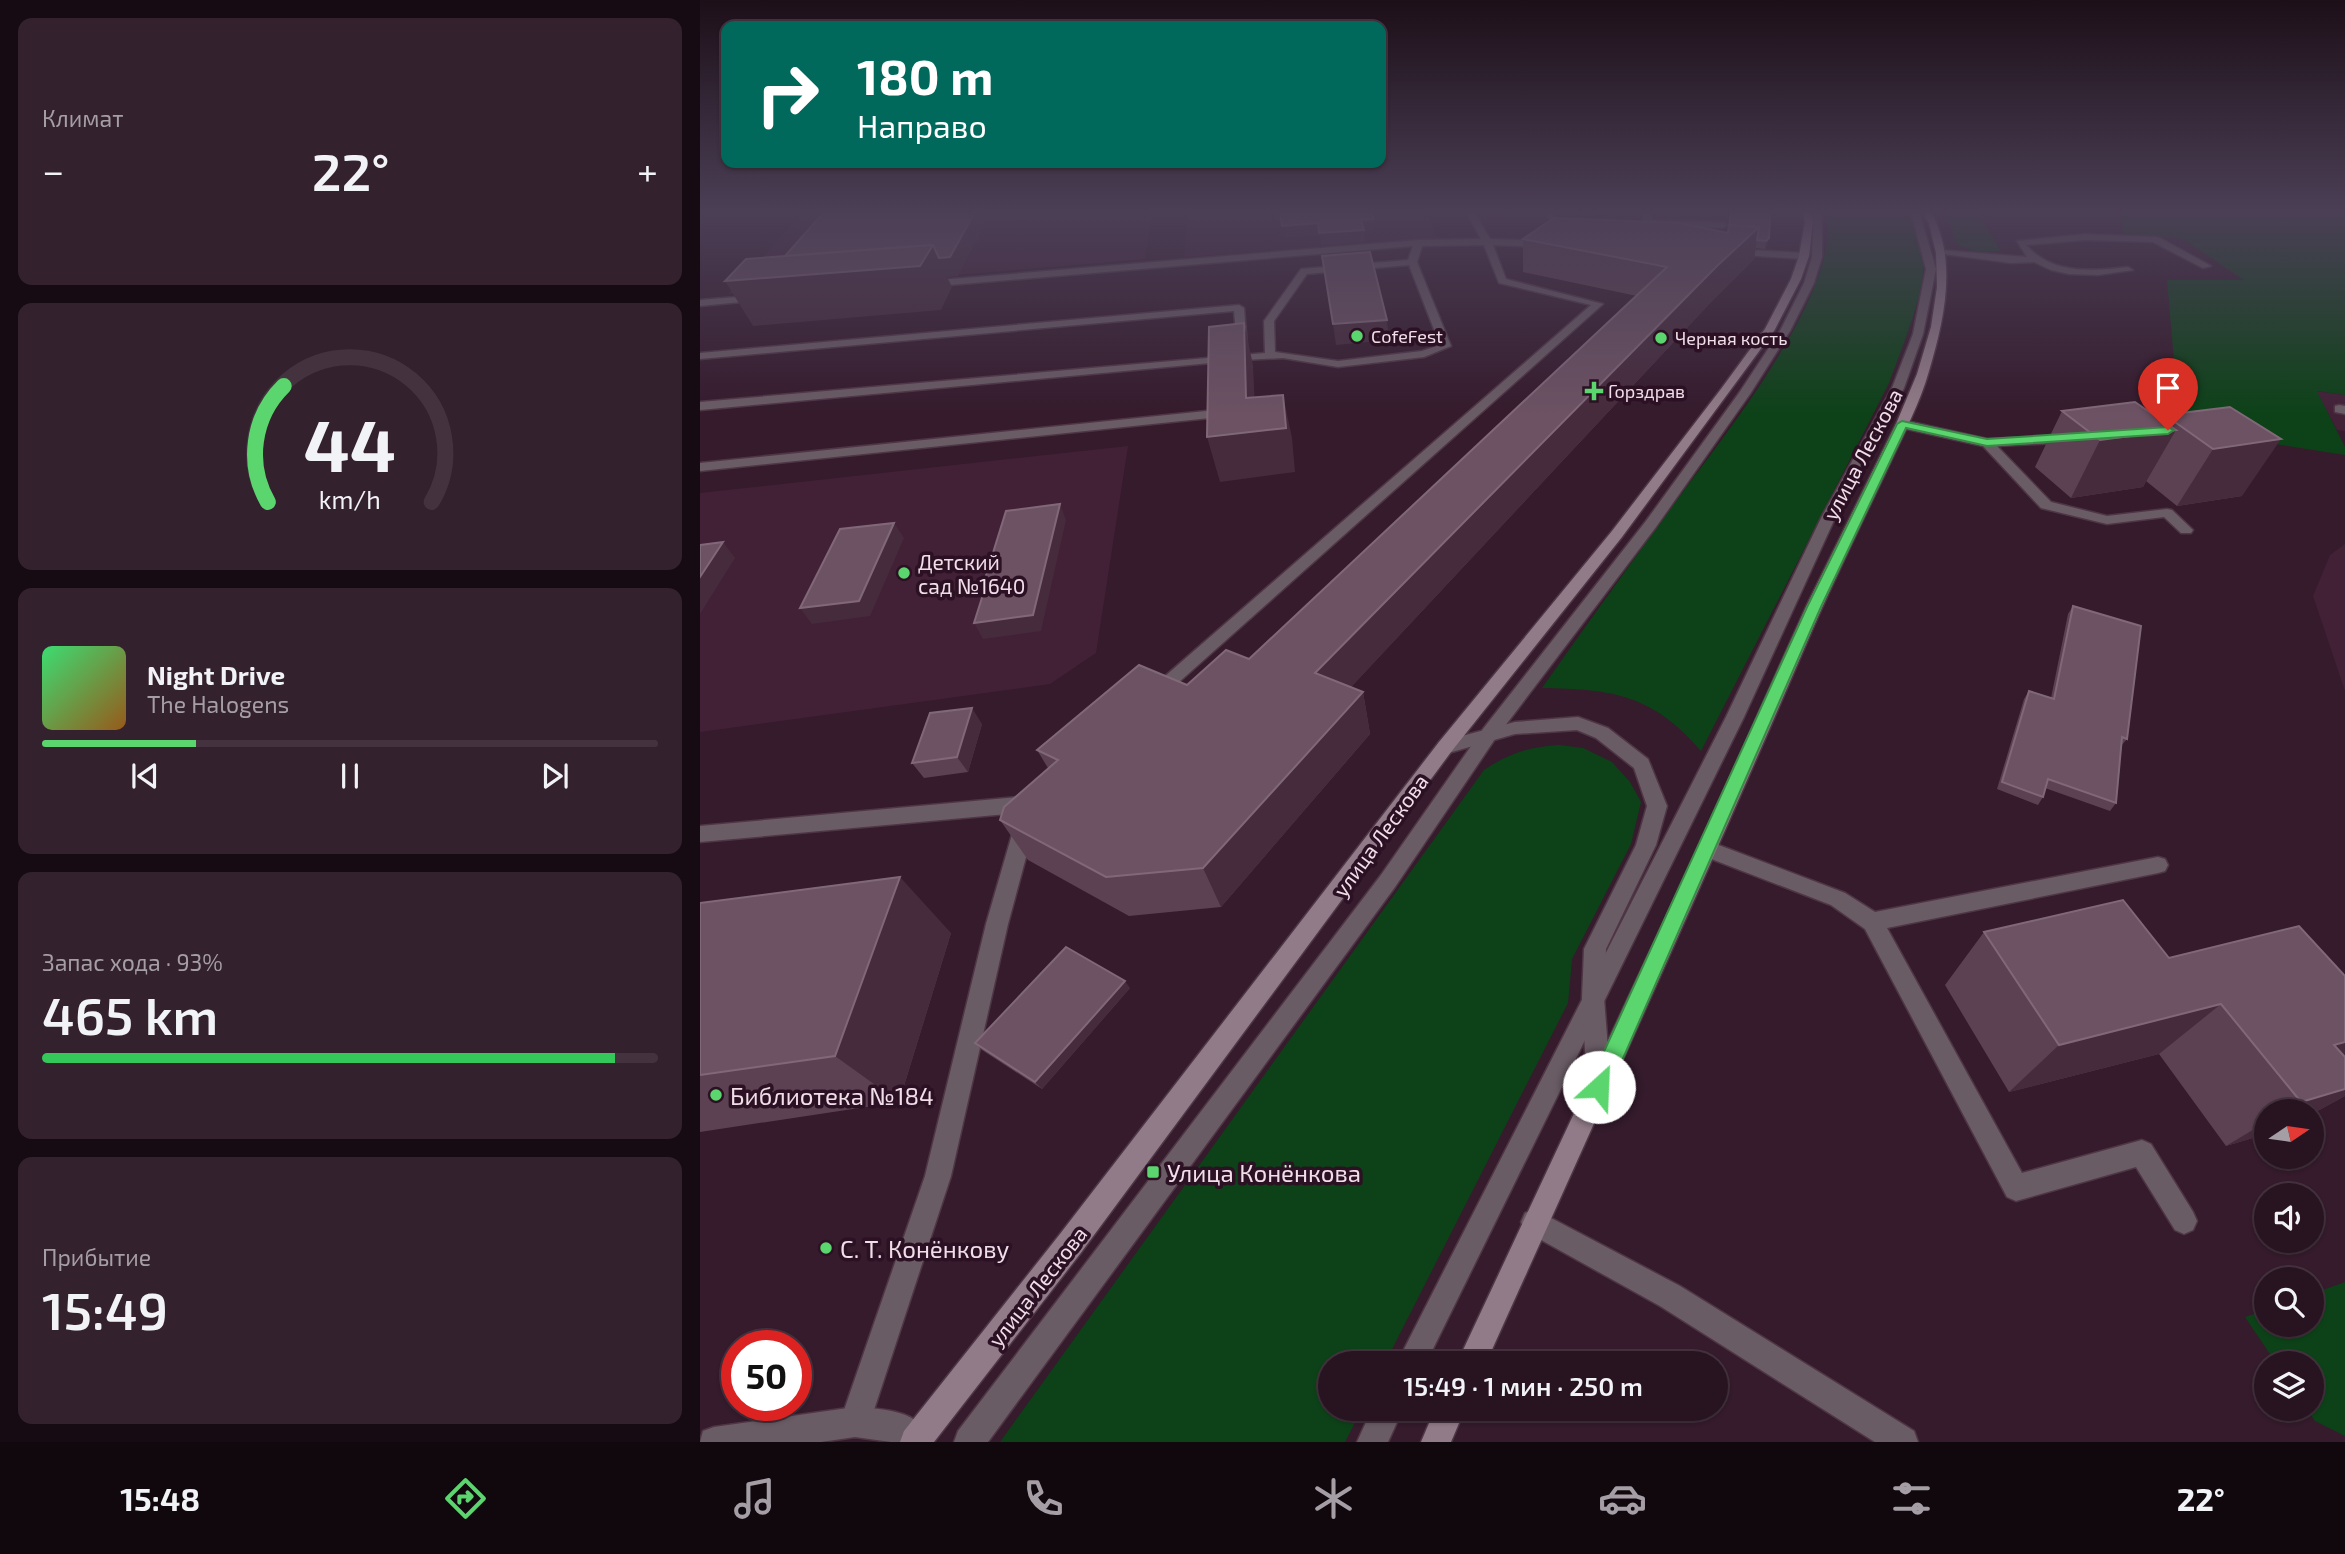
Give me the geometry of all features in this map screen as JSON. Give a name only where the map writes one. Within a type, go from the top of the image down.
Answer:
[{"type":"main road","name":"улица Лескова","points":[[916,1442],[1084,1226],[1445,747],[1617,534],[1725,391],[1770,329],[1793,279]]},
{"type":"main road","name":"улица Лескова","points":[[1476,1351],[1708,849],[1814,607],[1902,424],[1923,374],[1936,327],[1942,279]]},
{"type":"main road","points":[[1436,1442],[1445,1421]]},
{"type":"street","points":[[921,284],[978,279]]},
{"type":"street","points":[[1270,356],[1269,321],[1298,279]]},
{"type":"street","points":[[700,406],[1243,357],[1283,355],[1338,364],[1424,354],[1446,346],[1419,279]]},
{"type":"street","points":[[1144,704],[1598,304],[1501,279]]},
{"type":"street","name":"улица Лескова","points":[[969,1442],[1388,881],[1489,734],[1651,524],[1744,394],[1785,331],[1810,279]]},
{"type":"street","name":"улица Лескова","points":[[1417,1351],[1735,717],[1829,516],[1898,388],[1918,334],[1929,279]]},
{"type":"street","points":[[700,303],[769,297]]},
{"type":"street","points":[[700,356],[1238,308],[1243,357]]},
{"type":"street","points":[[700,467],[1206,415]]},
{"type":"street","points":[[1902,424],[1987,443],[2084,438]]},
{"type":"street","points":[[1987,443],[2046,506],[2107,520],[2167,513],[2186,530]]},
{"type":"street","points":[[1445,747],[1515,727],[1578,723],[1602,733],[1642,764],[1657,806],[1646,845],[1595,949],[1593,998],[1599,1087]]},
{"type":"street","points":[[700,834],[1035,799],[997,924],[938,1176],[855,1422]]},
{"type":"street","points":[[1708,849],[1838,899],[1872,922],[2016,1188],[2142,1153],[2184,1221]]},
{"type":"street","points":[[1872,922],[2158,865]]},
{"type":"street","points":[[1534,1222],[1670,1296],[1903,1442]]},
{"type":"street","points":[[1372,1442],[1382,1421]]},
{"type":"street","points":[[714,1442],[855,1422],[893,1425],[916,1442]]},
{"type":"shaded area","points":[[742,279],[903,279],[728,294]]},
{"type":"shaded area","points":[[2316,391],[2345,395],[2345,431],[2337,430]]},
{"type":"shaded area","name":"Детский сад №1640","points":[[1128,446],[1096,653],[1050,684],[700,732],[700,493]]},
{"type":"shaded area","points":[[2345,544],[2345,691],[2313,596],[2330,555]]},
{"type":"green space","points":[[1817,279],[1923,279],[1889,383],[1701,751],[1666,718],[1630,699],[1590,690],[1542,688],[1746,406],[1797,324]]},
{"type":"green space","points":[[2345,279],[2345,395],[2317,391],[2345,447],[2345,455],[2180,429],[2167,280]]},
{"type":"green space","points":[[1559,745],[1583,748],[1612,762],[1630,782],[1641,802],[1631,844],[1572,959],[1568,1003],[1391,1351],[1318,1351],[1318,1421],[1356,1421],[1345,1442],[1000,1442],[1484,770],[1502,759],[1538,747]]},
{"type":"green space","points":[[2345,1282],[2345,1436],[2315,1421],[2324,1421],[2324,1351],[2268,1351],[2258,1337],[2324,1337],[2324,1290]]},
{"type":"green space","points":[[2254,1314],[2254,1330],[2245,1317]]},
{"type":"building","points":[[1326,279],[1377,279],[1387,320],[1333,324]]},
{"type":"building","points":[[1654,279],[1704,279],[1315,673],[1363,692],[1203,868],[1106,877],[1000,820],[1004,807],[1058,760],[1037,750],[1139,665],[1187,685],[1226,650],[1249,659]]},
{"type":"building","points":[[1244,323],[1246,398],[1283,395],[1286,428],[1207,437],[1209,327]]},
{"type":"building","points":[[2135,402],[2176,430],[2100,440],[2062,411]]},
{"type":"building","points":[[2230,407],[2281,439],[2213,449],[2165,415]]},
{"type":"building","points":[[1060,504],[1033,615],[974,623],[1006,511]]},
{"type":"building","points":[[894,523],[859,601],[800,608],[840,529]]},
{"type":"building","points":[[723,542],[700,577],[700,545]]},
{"type":"building","points":[[2073,606],[2141,626],[2127,739],[2122,737],[2116,803],[2048,779],[2043,797],[2002,782],[2029,691],[2054,699]]},
{"type":"building","points":[[972,708],[957,757],[912,763],[930,713]]},
{"type":"building","points":[[900,877],[835,1056],[700,1075],[700,903]]},
{"type":"building","points":[[2123,900],[2169,958],[2299,926],[2345,976],[2345,1042],[2334,1045],[2345,1057],[2345,1089],[2311,1099],[2299,1099],[2221,1004],[2059,1045],[1984,932]]},
{"type":"building","points":[[1066,947],[1125,981],[1035,1082],[975,1043]]},
{"type":"place","name":"CofeFest","points":[[1357,336]]},
{"type":"place","name":"Черная кость","points":[[1661,338]]},
{"type":"place","name":"Горздрав","points":[[1594,391]]},
{"type":"place","name":"Детский сад №1640","points":[[904,573]]},
{"type":"place","name":"Библиотека №184","points":[[716,1095]]},
{"type":"place","name":"Улица Конёнкова","points":[[1153,1172]]},
{"type":"place","name":"С. Т. Конёнкову","points":[[826,1248]]},
{"type":"route","points":[[1599,1087],[1708,849],[1814,607],[1852,533],[1902,424],[1987,443],[2168,430]]}]
